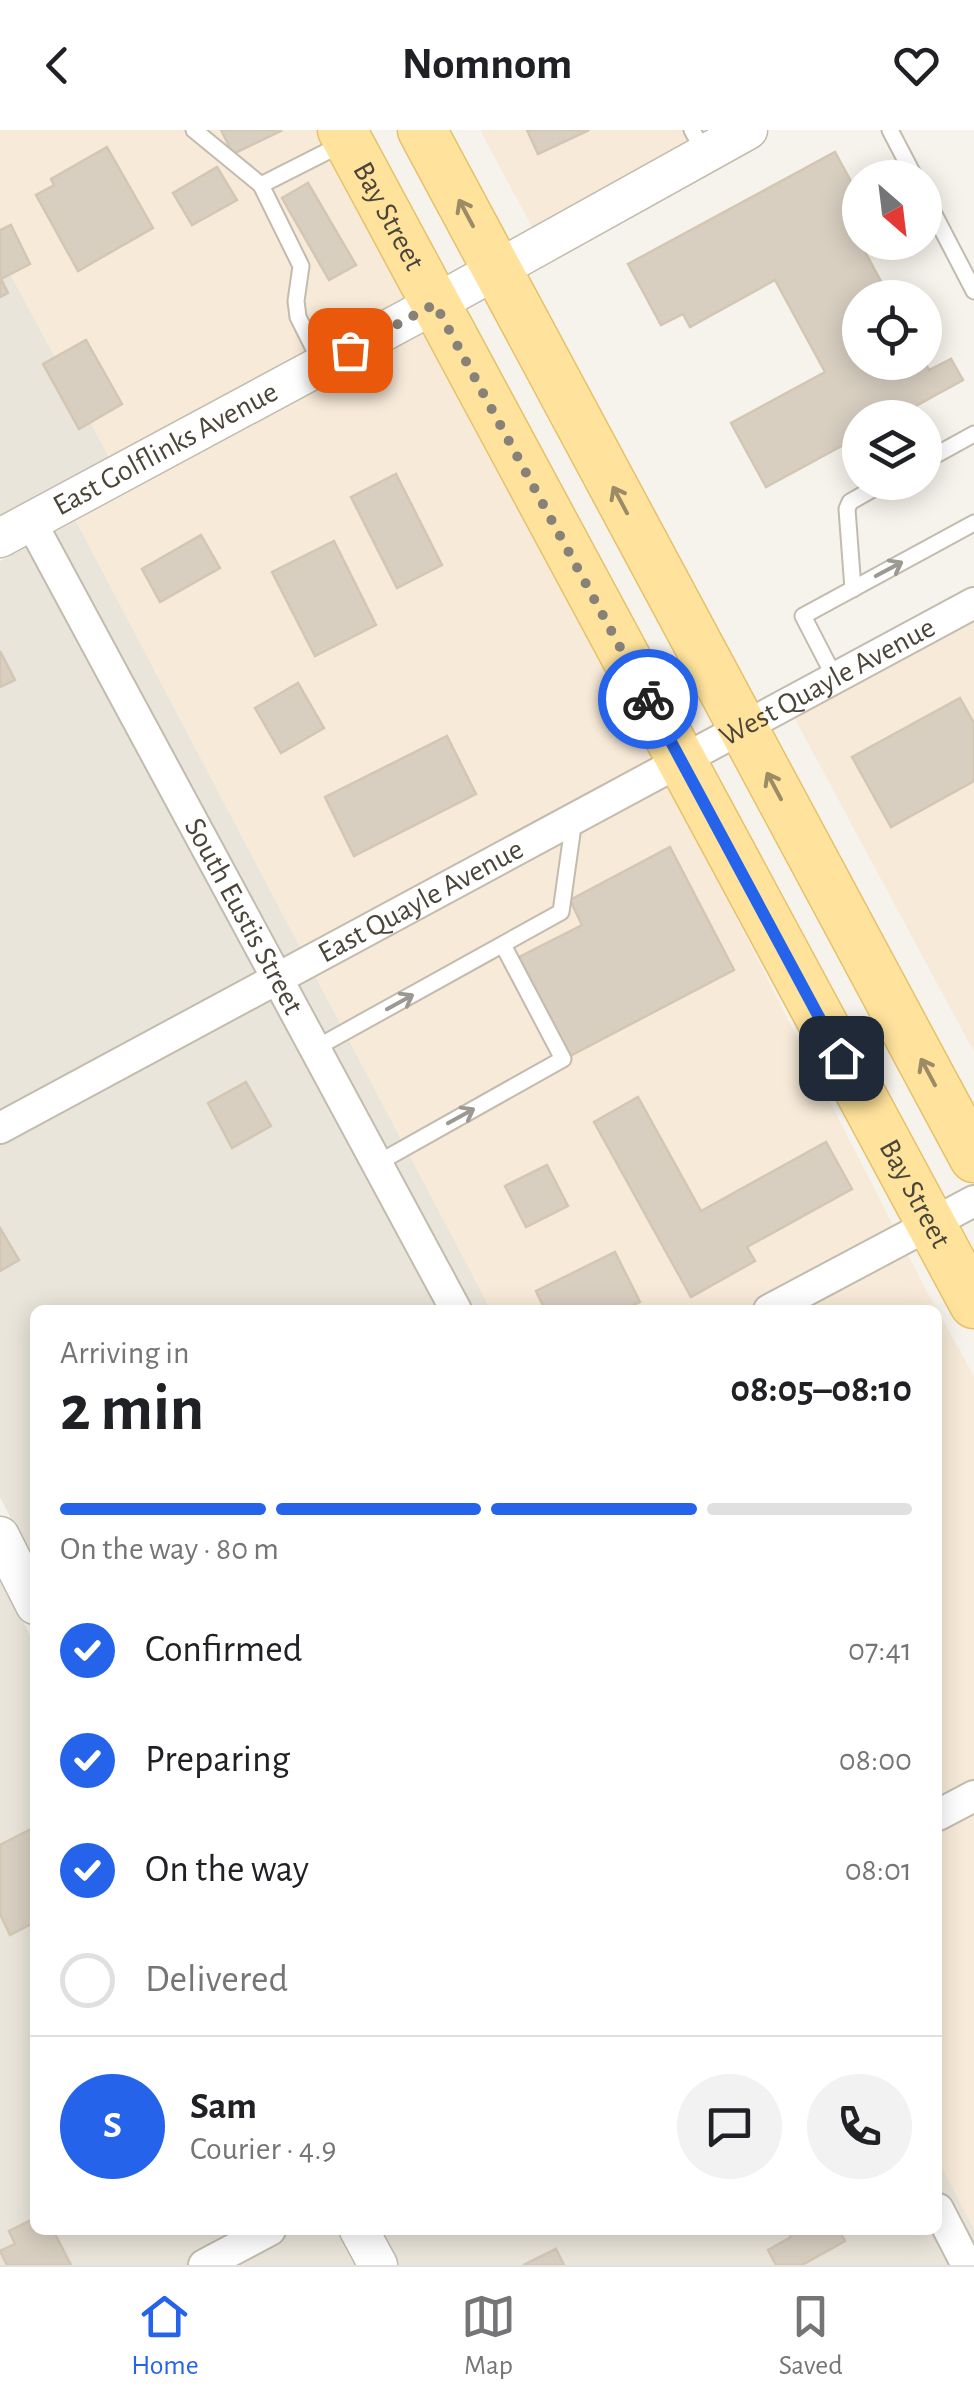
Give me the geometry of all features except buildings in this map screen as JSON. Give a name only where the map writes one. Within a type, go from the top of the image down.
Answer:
[{"type":"main road","points":[[422,130],[974,1158]]},
{"type":"main road","name":"Bay Street","points":[[345,136],[974,1304]]},
{"type":"street","name":"East Golflinks Avenue","points":[[16,530],[497,270],[699,142],[748,130]]},
{"type":"street","name":"South Eustis Street","points":[[16,530],[275,977],[453,1305]]},
{"type":"street","name":"West Quayle Avenue","points":[[680,760],[974,603]]},
{"type":"street","name":"East Quayle Avenue","points":[[0,1128],[680,760]]},
{"type":"street","points":[[778,1305],[974,1201]]},
{"type":"street","points":[[0,1536],[30,1595]]},
{"type":"street","points":[[942,2218],[967,2265]]},
{"type":"street","points":[[204,2265],[261,2235]]},
{"type":"street","points":[[362,2235],[378,2265]]},
{"type":"lane","points":[[194,130],[261,185],[302,266],[296,301],[298,317],[322,365]]},
{"type":"lane","points":[[890,130],[906,160]]},
{"type":"lane","points":[[261,185],[345,136]]},
{"type":"lane","points":[[942,229],[974,290]]},
{"type":"lane","points":[[942,452],[974,434]]},
{"type":"lane","points":[[853,588],[846,509],[854,500]]},
{"type":"lane","points":[[835,678],[803,616],[974,523]]},
{"type":"lane","points":[[314,1050],[561,912],[574,818]]},
{"type":"lane","points":[[376,1164],[563,1059],[503,945]]},
{"type":"shaded area","points":[[0,130],[318,130],[407,296],[109,457],[0,255]]},
{"type":"shaded area","points":[[480,130],[707,130],[532,227]]},
{"type":"shaded area","points":[[0,255],[109,457],[0,515]]},
{"type":"shaded area","points":[[426,332],[618,686],[934,1305],[488,1305],[76,521]]},
{"type":"shaded area","points":[[76,521],[488,1305],[30,1305],[30,1556],[0,1497],[0,561]]},
{"type":"shaded area","points":[[974,600],[974,1052],[780,691]]},
{"type":"shaded area","points":[[942,1319],[974,1376],[974,2229],[942,2167]]},
{"type":"shaded area","points":[[0,1576],[30,1635],[30,2235],[342,2235],[357,2265],[0,2265]]},
{"type":"shaded area","points":[[942,2167],[974,2229],[974,2265],[398,2265],[383,2235],[942,2235]]},
{"type":"way so far","points":[[350,350],[435,304],[648,699]]},
{"type":"route","points":[[648,699],[841,1058]]}]
